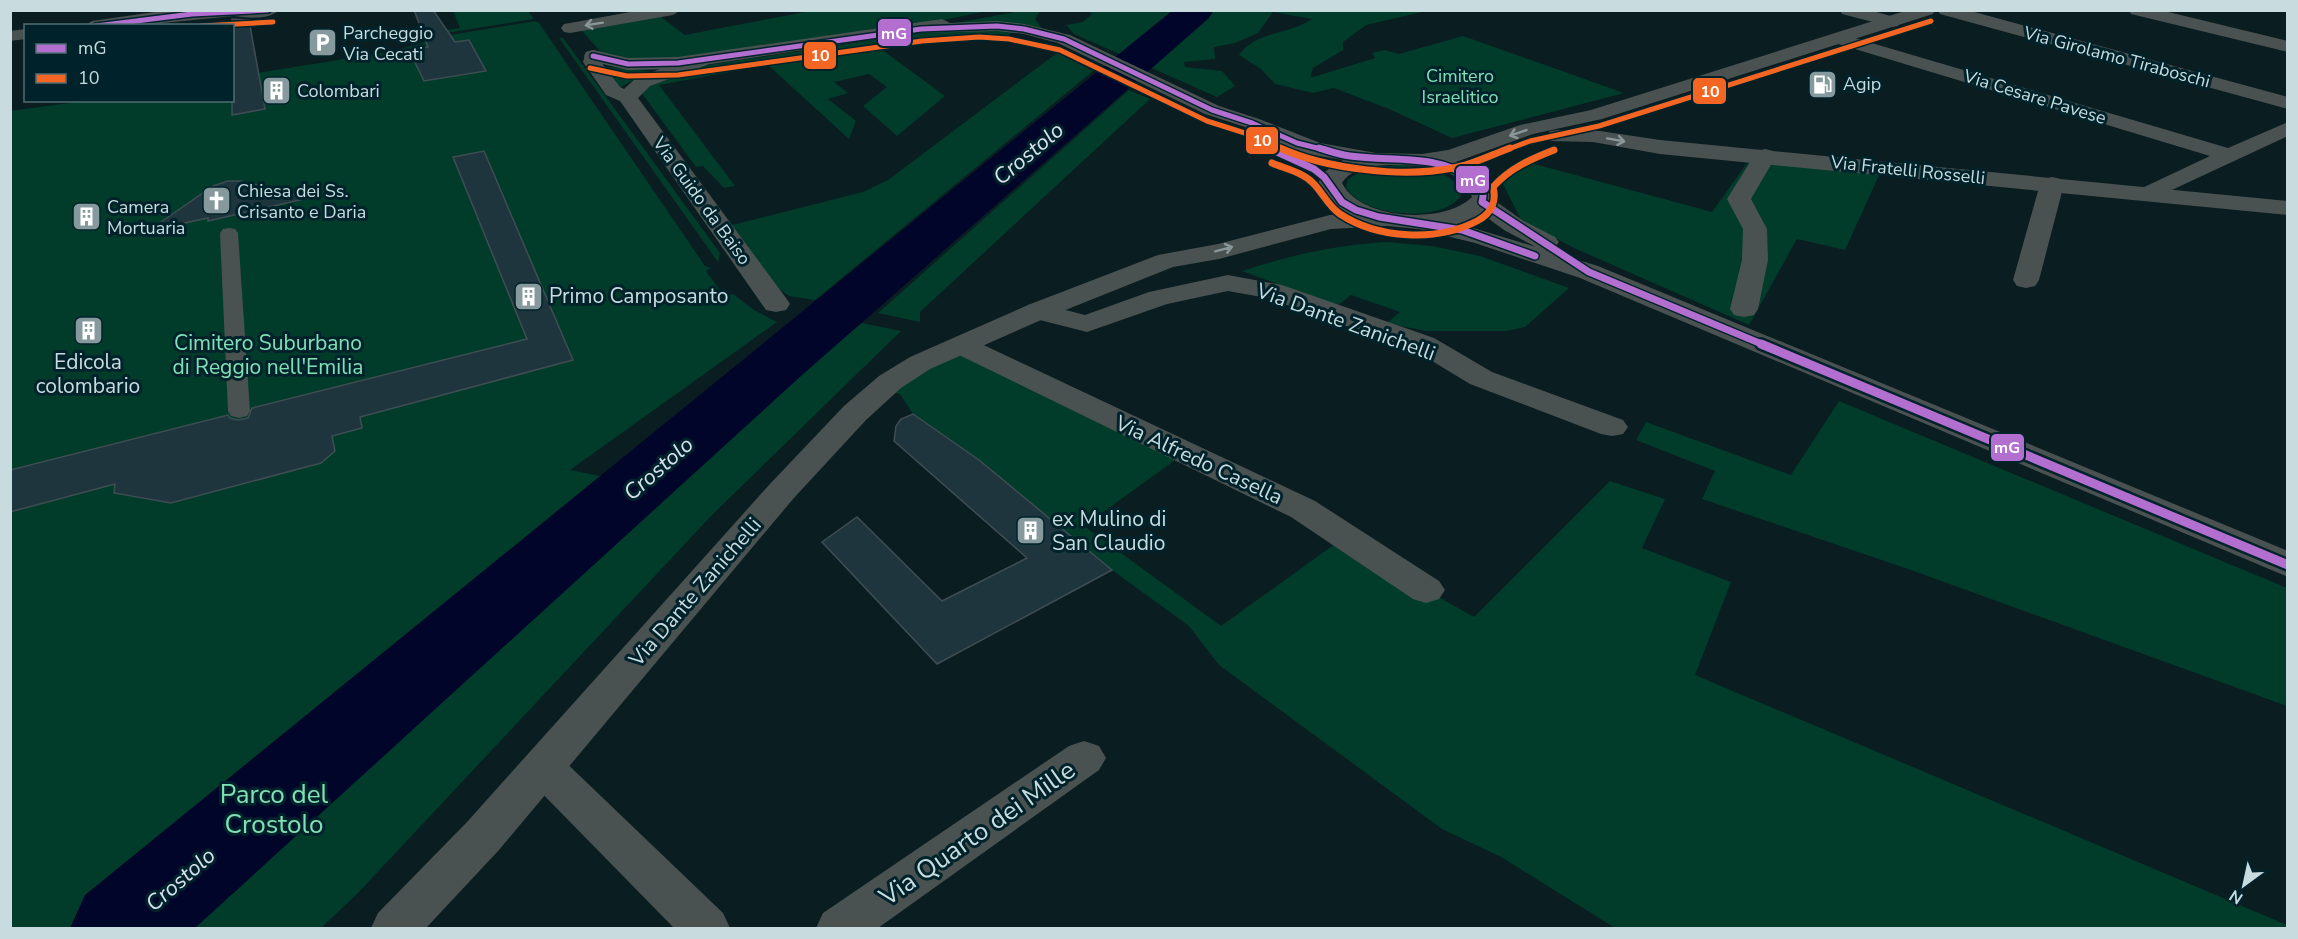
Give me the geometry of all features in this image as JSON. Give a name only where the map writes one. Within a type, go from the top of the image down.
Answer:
[{"type":"street","points":[[106,24],[197,10]]},
{"type":"street","points":[[163,16],[271,10]]},
{"type":"street","points":[[570,28],[673,10]]},
{"type":"street","points":[[627,98],[643,82],[700,61],[921,28],[1004,10]]},
{"type":"street","points":[[1848,10],[1892,22]]},
{"type":"street","points":[[921,28],[997,26],[1024,29],[1071,42],[1212,110],[1316,149],[1375,159],[1424,160],[1452,156],[1527,129],[1595,116],[1927,10]]},
{"type":"street","name":"Via Girolamo Tiraboschi","points":[[1946,10],[2288,103]]},
{"type":"street","points":[[2138,10],[2288,47]]},
{"type":"street","points":[[1047,16],[1049,26],[1071,42]]},
{"type":"street","name":"Via Cesare Pavese","points":[[1841,39],[2229,155]]},
{"type":"street","name":"Via Guido da Baiso","points":[[700,61],[654,65],[628,63],[593,56],[592,62],[613,91],[627,98],[776,304]]},
{"type":"street","name":"Via Fratelli Rosselli","points":[[1646,100],[1635,117],[1647,129],[1673,140],[1719,151]]},
{"type":"street","points":[[1212,110],[1240,135],[1318,171],[1331,185],[1335,195],[1354,209],[1386,219]]},
{"type":"street","points":[[1420,222],[1455,218],[1472,211],[1489,171],[1508,157],[1572,131],[1595,116]]},
{"type":"street","points":[[2148,194],[2288,128]]},
{"type":"street","name":"Via Fratelli Rosselli","points":[[1558,136],[1593,136],[1660,147],[2288,208]]},
{"type":"street","points":[[1744,309],[1755,260],[1755,229],[1739,200],[1765,156]]},
{"type":"street","points":[[1167,260],[1181,248],[1200,237],[1307,206],[1327,194],[1339,170],[1349,165],[1375,159]]},
{"type":"street","points":[[1424,160],[1458,170],[1513,225],[1557,248],[1589,272]]},
{"type":"street","points":[[2026,280],[2052,184]]},
{"type":"street","points":[[1167,260],[1219,251],[1330,222],[1386,219],[1420,222],[1470,232],[1547,260],[1589,272],[2288,565]]},
{"type":"street","points":[[230,233],[239,411]]},
{"type":"street","name":"Via Dante Zanichelli","points":[[395,928],[483,836],[774,501],[855,413],[900,376],[920,363],[1038,311],[1167,260]]},
{"type":"street","name":"Via Dante Zanichelli","points":[[1038,311],[1088,324],[1159,298],[1228,283],[1273,291],[1424,344],[1481,378],[1612,427]]},
{"type":"street","name":"Via Alfredo Casella","points":[[963,346],[1303,509],[1426,590]]},
{"type":"street","name":"Via Quarto dei Mille","points":[[840,928],[1084,758]]},
{"type":"street","points":[[543,767],[706,928]]},
{"type":"green space","name":"Cimitero Israelitico","points":[[1087,10],[1426,11],[1366,25],[1343,42],[1343,50],[1313,68],[1310,78],[1375,58],[1372,53],[1385,50],[1399,54],[1463,36],[1624,93],[1452,138],[1389,109],[1334,88],[1313,93],[1275,84],[1261,69],[1239,55],[1254,41],[1294,28],[1312,19],[1273,12],[1258,33],[1235,43],[1214,47],[1215,59],[1184,62],[1185,67],[1222,71],[1235,86],[1217,97],[1074,34],[1066,25],[1083,22],[1092,14]]},
{"type":"green space","points":[[453,11],[528,11],[534,19],[446,33],[441,31],[460,28]]},
{"type":"green space","points":[[810,11],[988,11],[938,21],[667,60],[623,58],[602,53],[581,30],[661,17],[685,35]]},
{"type":"green space","points":[[1020,11],[1040,11],[1035,19],[1042,29],[956,23]]},
{"type":"green space","name":"Cimitero Suburbano di Reggio nell'Emilia","points":[[535,21],[539,23],[705,266],[711,268],[706,271],[724,296],[733,294],[754,310],[777,322],[570,470],[644,485],[862,323],[901,331],[712,515],[358,893],[321,928],[11,928],[10,111],[77,102],[234,102],[234,77],[394,51],[444,36]]},
{"type":"green space","points":[[983,28],[1013,32],[1004,37],[979,35],[877,46],[945,96],[897,136],[863,106],[887,87],[869,74],[834,82],[848,93],[828,99],[856,121],[849,139],[768,65],[659,85],[735,186],[724,188],[703,166],[696,167],[641,92],[647,84],[696,67],[912,34]]},
{"type":"green space","points":[[559,38],[563,38],[720,253],[718,262]]},
{"type":"green space","points":[[1057,53],[1093,71],[815,300],[789,296],[776,287],[732,225],[863,192],[888,180]]},
{"type":"green space","points":[[600,66],[650,71],[617,89]]},
{"type":"green space","points":[[1129,90],[1150,99],[920,312],[920,322],[878,313]]},
{"type":"green space","points":[[1750,159],[1880,173],[1845,250],[1797,239],[1749,325],[1574,248],[1521,220],[1503,184],[1513,166],[1531,163],[1712,212]]},
{"type":"green space","points":[[1400,165],[1427,169],[1445,175],[1458,186],[1462,194],[1452,204],[1438,210],[1403,213],[1385,211],[1368,205],[1355,197],[1346,187],[1348,179],[1368,168]]},
{"type":"green space","points":[[1387,242],[1432,246],[1480,256],[1569,288],[1525,327],[1507,331],[1425,331],[1387,323],[1400,312],[1351,295],[1337,306],[1242,271],[1313,252]]},
{"type":"green space","points":[[963,346],[1185,453],[1084,526],[1221,626],[1346,536],[1426,590],[1474,617],[1610,481],[1665,499],[1642,548],[1731,582],[1695,675],[2287,925],[2287,928],[1615,928],[1501,857],[1442,829],[1219,665],[1189,626],[1112,570],[979,460],[913,414],[900,394],[881,390]]},
{"type":"green space","points":[[1839,401],[2287,588],[2287,706],[1908,569],[1702,499],[1715,471],[1636,440],[1646,422],[1791,475]]},
{"type":"building","points":[[414,10],[433,10],[455,42],[469,40],[486,71],[424,81],[409,50],[428,47]]},
{"type":"building","points":[[232,19],[249,20],[265,109],[232,115],[234,24],[232,24]]},
{"type":"building","name":"Primo Camposanto","points":[[484,151],[573,360],[360,417],[362,428],[332,436],[335,451],[321,463],[171,503],[114,493],[115,484],[10,512],[10,470],[228,415],[238,420],[248,418],[252,408],[527,339],[453,157]]},
{"type":"building","name":"Chiesa dei Ss. Crisanto e Daria","points":[[228,181],[241,181],[308,198],[208,221],[208,218],[148,231],[213,186]]},
{"type":"building","name":"ex Mulino di San Claudio","points":[[913,414],[979,460],[1112,570],[937,664],[822,542],[857,517],[942,601],[1027,558],[894,441],[896,426],[901,419]]},
{"type":"waterway","name":"Crostolo","points":[[122,928],[779,363],[1196,10]]},
{"type":"transit line","name":"mG","points":[[112,24],[192,14],[268,10]]},
{"type":"transit line","name":"10","points":[[590,68],[627,76],[678,75],[922,41],[979,37],[1009,39],[1060,50],[1207,121],[1248,134],[1293,154],[1348,168],[1425,172],[1455,168],[1530,141],[1599,126],[1931,21]]},
{"type":"transit line","name":"10","points":[[234,24],[273,22]]},
{"type":"transit line","name":"mG","points":[[593,56],[628,64],[678,63],[921,29],[997,26],[1024,29],[1064,39],[1212,110],[1252,123],[1297,143],[1350,156],[1424,160],[1459,170],[1480,185],[1484,193],[1482,202],[1589,272],[2288,565]]},
{"type":"transit line","name":"10","points":[[1272,163],[1309,180],[1336,211],[1354,222],[1389,232],[1427,234],[1446,232],[1483,218],[1492,207],[1495,197],[1493,187],[1499,180],[1521,164],[1554,150]]},
{"type":"transit line","name":"mG","points":[[1277,152],[1314,169],[1324,177],[1342,202],[1356,210],[1379,217],[1462,230],[1535,256]]},
{"type":"place","name":"Parcheggio Via Cecati","points":[[322,43]]},
{"type":"place","name":"Agip","points":[[1822,84]]},
{"type":"place","name":"Colombari","points":[[276,91]]},
{"type":"place","name":"Chiesa dei Ss. Crisanto e Daria","points":[[216,201]]},
{"type":"place","name":"Camera Mortuaria","points":[[86,217]]},
{"type":"place","name":"Primo Camposanto","points":[[528,296]]},
{"type":"place","name":"Edicola colombario","points":[[88,331]]},
{"type":"place","name":"ex Mulino di San Claudio","points":[[1031,531]]},
{"type":"park label","name":"Parco del Crostolo","points":[[274,809]]}]
